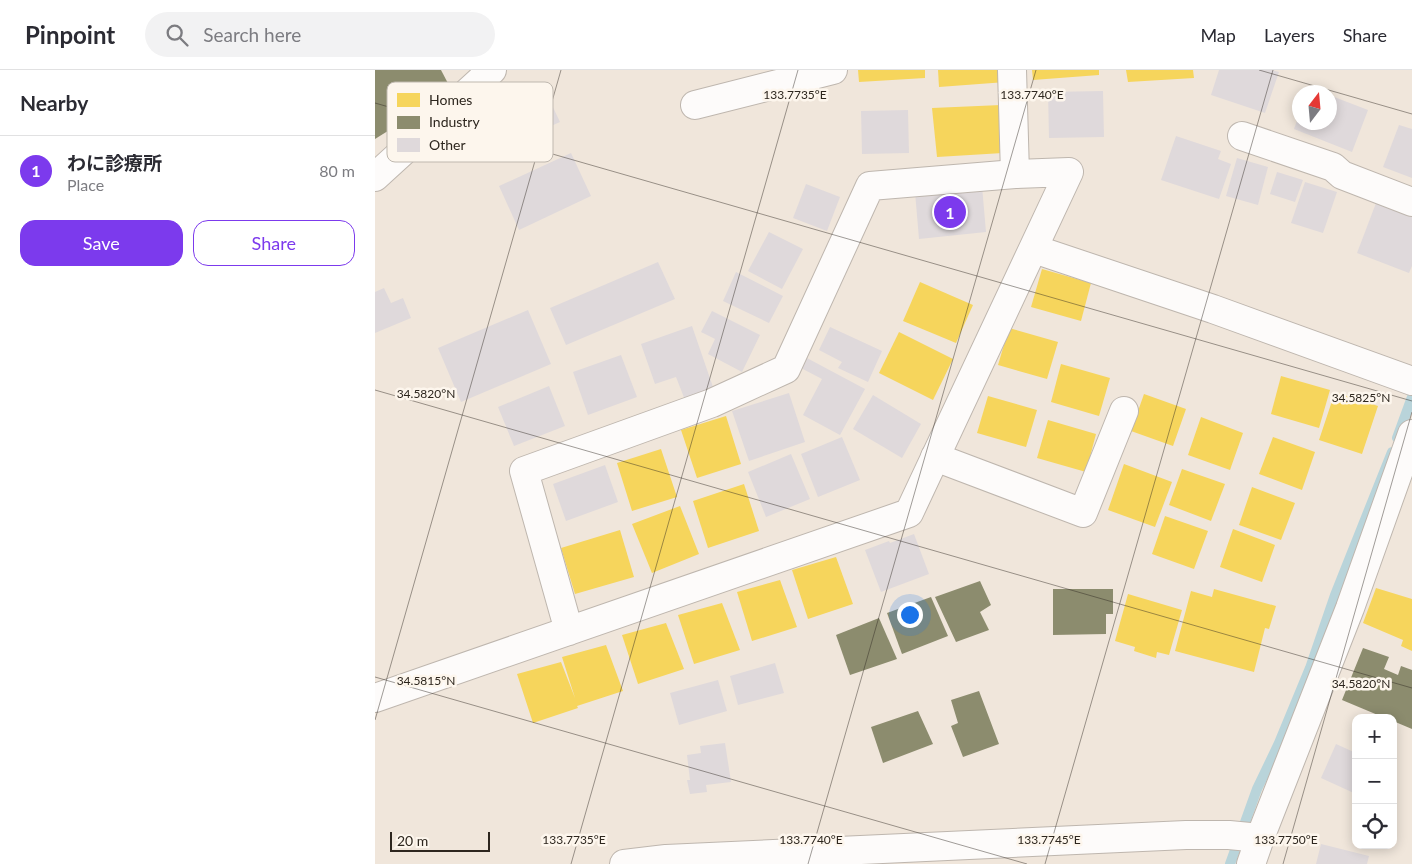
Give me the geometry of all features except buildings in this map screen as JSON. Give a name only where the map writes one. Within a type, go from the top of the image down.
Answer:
[{"type":"street","points":[[479,82],[492,70]]},
{"type":"street","points":[[695,105],[833,70]]},
{"type":"street","points":[[1012,70],[1015,174]]},
{"type":"street","points":[[1242,136],[1333,167],[1342,175],[1412,202]]},
{"type":"street","points":[[375,177],[391,162]]},
{"type":"street","points":[[375,698],[909,513],[1069,172],[1015,174],[871,186],[786,369],[713,403],[524,471],[569,630]]},
{"type":"street","points":[[1034,249],[1213,309],[1410,380]]},
{"type":"street","points":[[935,457],[1083,513],[1124,411]]},
{"type":"street","points":[[1251,864],[1246,837],[1350,608],[1412,434]]},
{"type":"street","points":[[624,864],[666,859],[1186,835],[1246,837]]},
{"type":"waterway","points":[[1397,438],[1412,397]]},
{"type":"waterway","points":[[1230,864],[1257,789],[1279,743],[1310,668],[1335,595],[1392,452]]},
{"type":"place","name":"わに診療所","points":[[950,212]]}]
